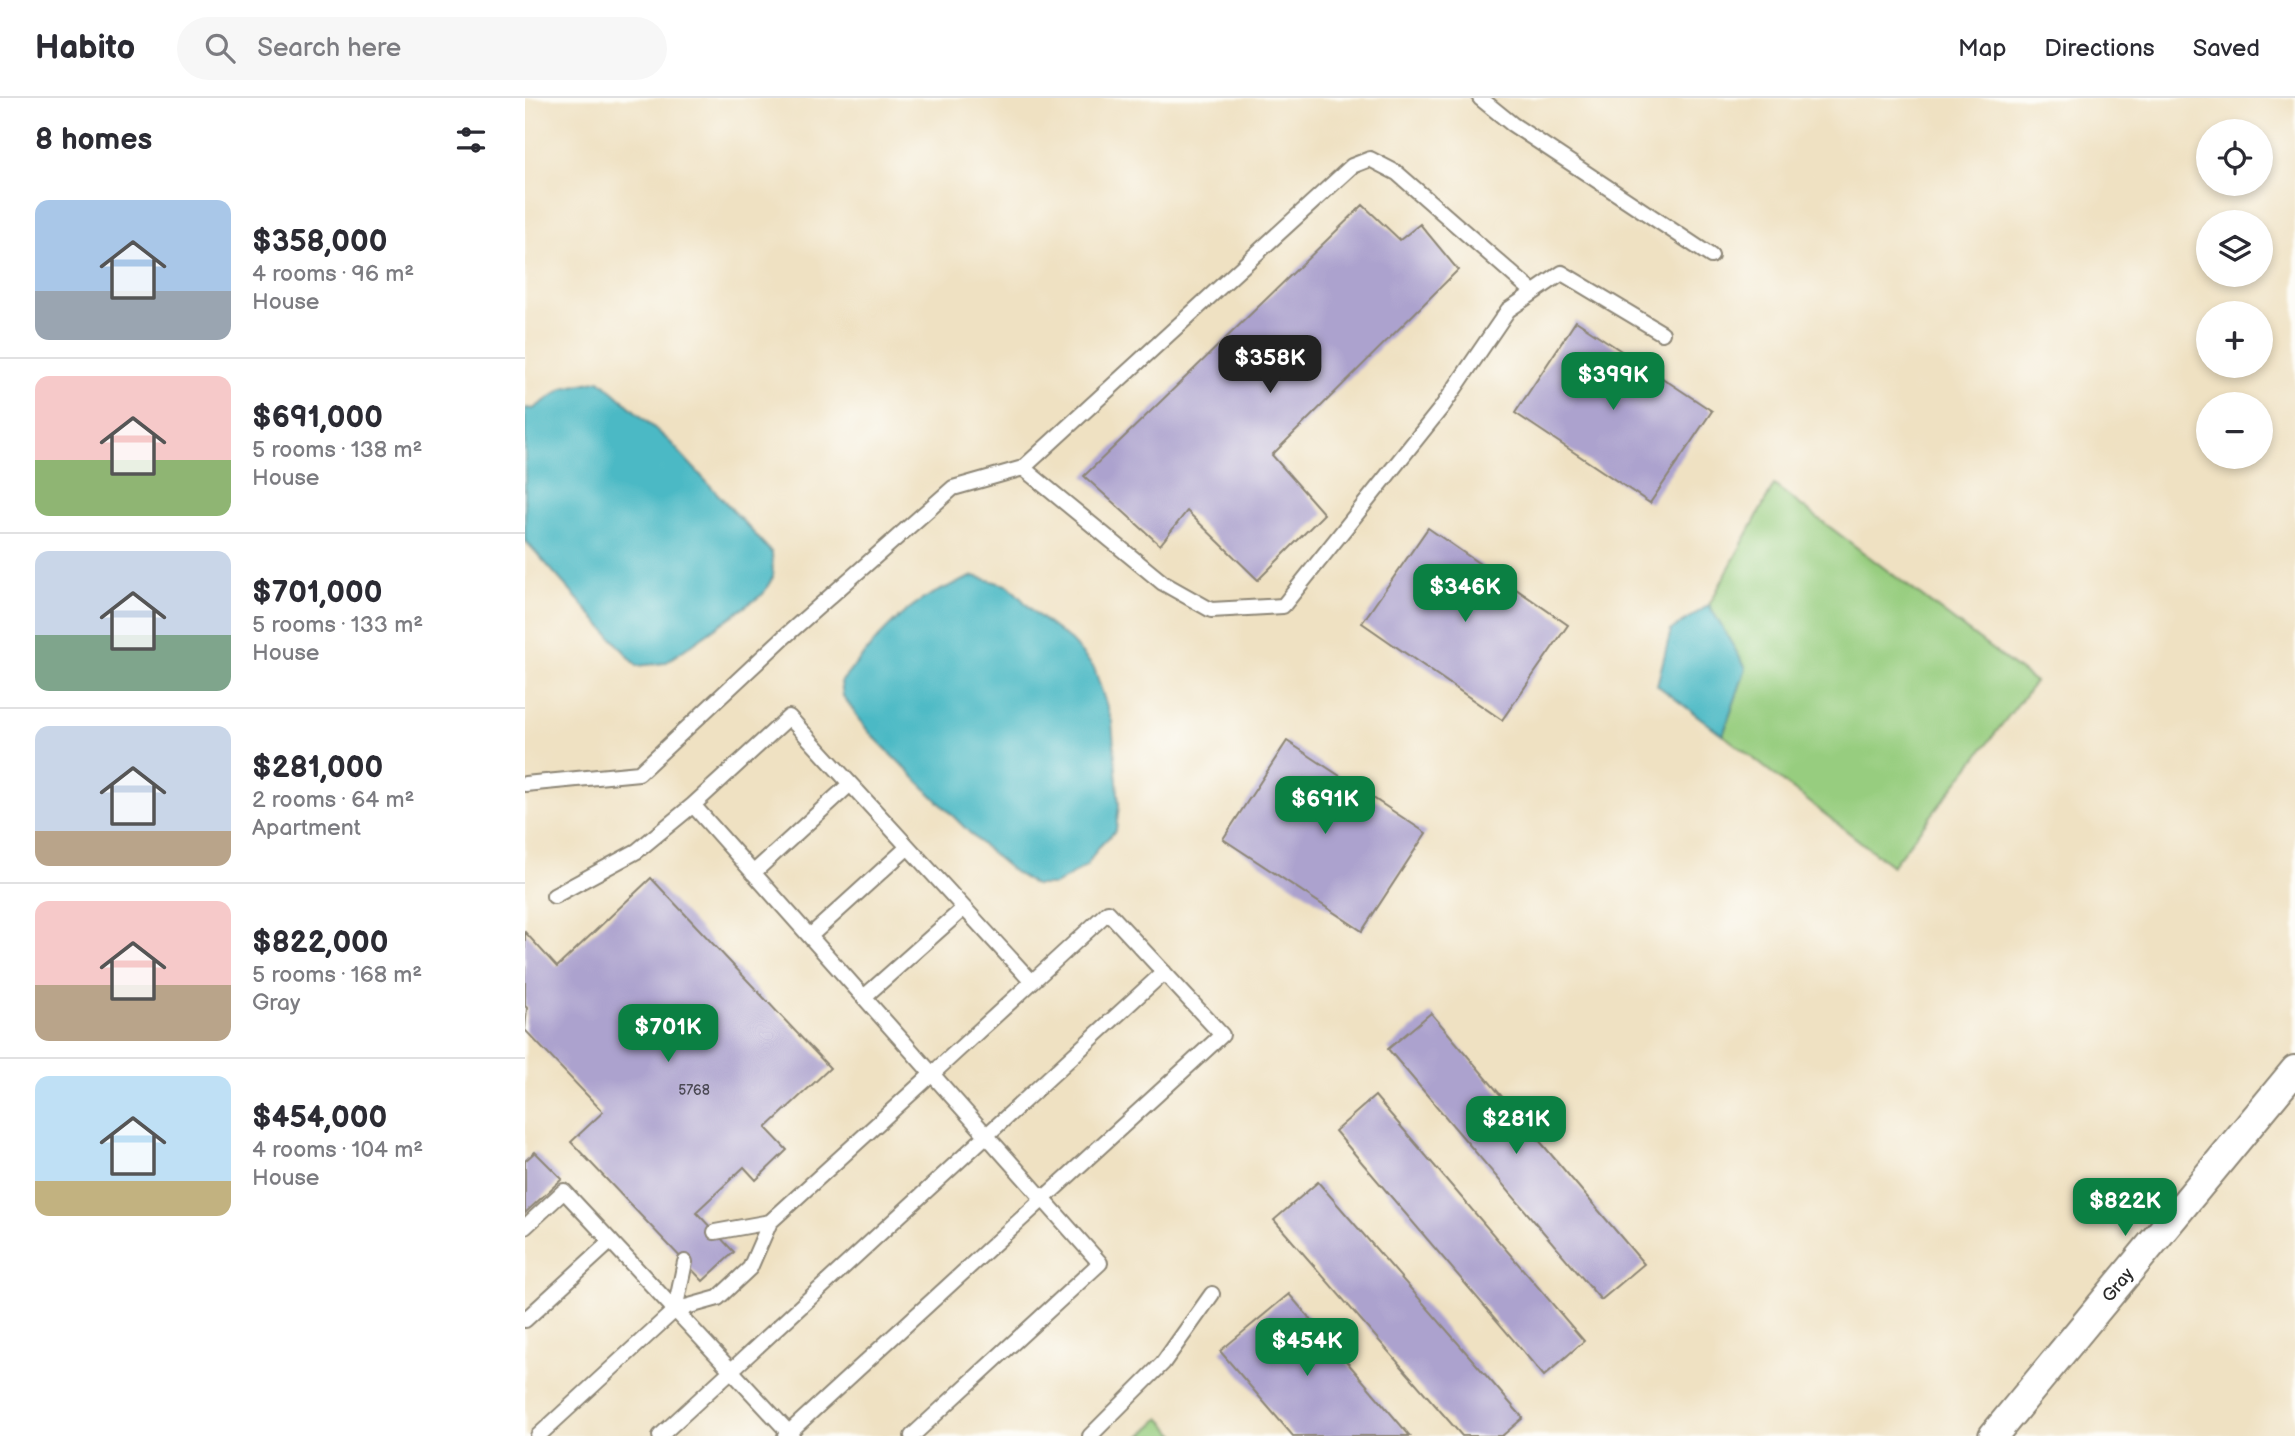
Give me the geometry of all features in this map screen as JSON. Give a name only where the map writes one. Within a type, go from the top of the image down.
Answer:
[{"type":"street","name":"Gray","points":[[1993,1436],[2295,1070]]},
{"type":"lane","points":[[1480,98],[1512,124],[1711,256]]},
{"type":"lane","points":[[525,783],[639,774],[783,638],[953,488],[1023,468],[1352,166],[1370,159],[1397,173],[1533,292]]},
{"type":"lane","points":[[1023,468],[1163,583],[1211,610],[1283,606],[1442,407],[1508,310],[1533,292],[1562,273],[1662,334]]},
{"type":"lane","points":[[554,896],[638,851],[789,718],[1032,982]]},
{"type":"lane","points":[[753,873],[850,784]]},
{"type":"lane","points":[[693,805],[1100,1263],[912,1436]]},
{"type":"lane","points":[[810,936],[908,847]]},
{"type":"lane","points":[[864,997],[964,908]]},
{"type":"lane","points":[[525,1227],[564,1191],[675,1310],[789,1435],[1222,1035],[1108,912],[770,1222],[750,1268],[719,1297],[675,1310],[538,1436]]},
{"type":"lane","points":[[660,1436],[1164,972]]},
{"type":"lane","points":[[715,1232],[770,1222]]},
{"type":"lane","points":[[525,1320],[611,1241]]},
{"type":"lane","points":[[675,1310],[685,1262]]},
{"type":"lane","points":[[1090,1436],[1163,1363],[1212,1294]]},
{"type":"green space","points":[[1774,485],[2035,682],[1892,866],[1723,735],[1745,668],[1709,605]]},
{"type":"green space","points":[[1160,1418],[1177,1436],[1141,1436]]},
{"type":"water","points":[[600,380],[670,442],[772,553],[773,577],[763,594],[665,663],[637,666],[525,540],[525,408],[533,409],[564,388]]},
{"type":"water","points":[[974,576],[1009,586],[1036,614],[1071,641],[1094,668],[1112,722],[1119,805],[1116,830],[1098,848],[1087,865],[1055,885],[1035,885],[1014,872],[982,845],[868,731],[843,696],[841,682],[890,625],[932,594]]},
{"type":"water","points":[[1709,605],[1746,668],[1723,735],[1657,685],[1671,630]]},
{"type":"building","points":[[1363,205],[1400,240],[1420,224],[1458,270],[1272,455],[1324,514],[1258,580],[1187,511],[1160,545],[1084,476]]},
{"type":"building","points":[[1576,321],[1712,411],[1650,503],[1515,413]]},
{"type":"building","points":[[1428,528],[1568,625],[1502,720],[1362,623]]},
{"type":"building","points":[[1287,741],[1426,833],[1362,931],[1223,839]]},
{"type":"building","points":[[651,878],[830,1068],[766,1128],[787,1150],[756,1180],[744,1167],[696,1212],[734,1252],[703,1281],[571,1142],[603,1112],[525,1030],[525,932],[557,967]]},
{"type":"building","points":[[1431,1013],[1644,1264],[1601,1300],[1388,1049]]},
{"type":"building","points":[[1375,1096],[1584,1341],[1544,1376],[1335,1131]]},
{"type":"building","points":[[535,1152],[562,1179],[525,1213],[525,1161]]},
{"type":"building","points":[[1318,1182],[1523,1418],[1502,1436],[1462,1436],[1274,1220]]},
{"type":"building","points":[[1289,1294],[1410,1436],[1293,1436],[1220,1351]]}]
